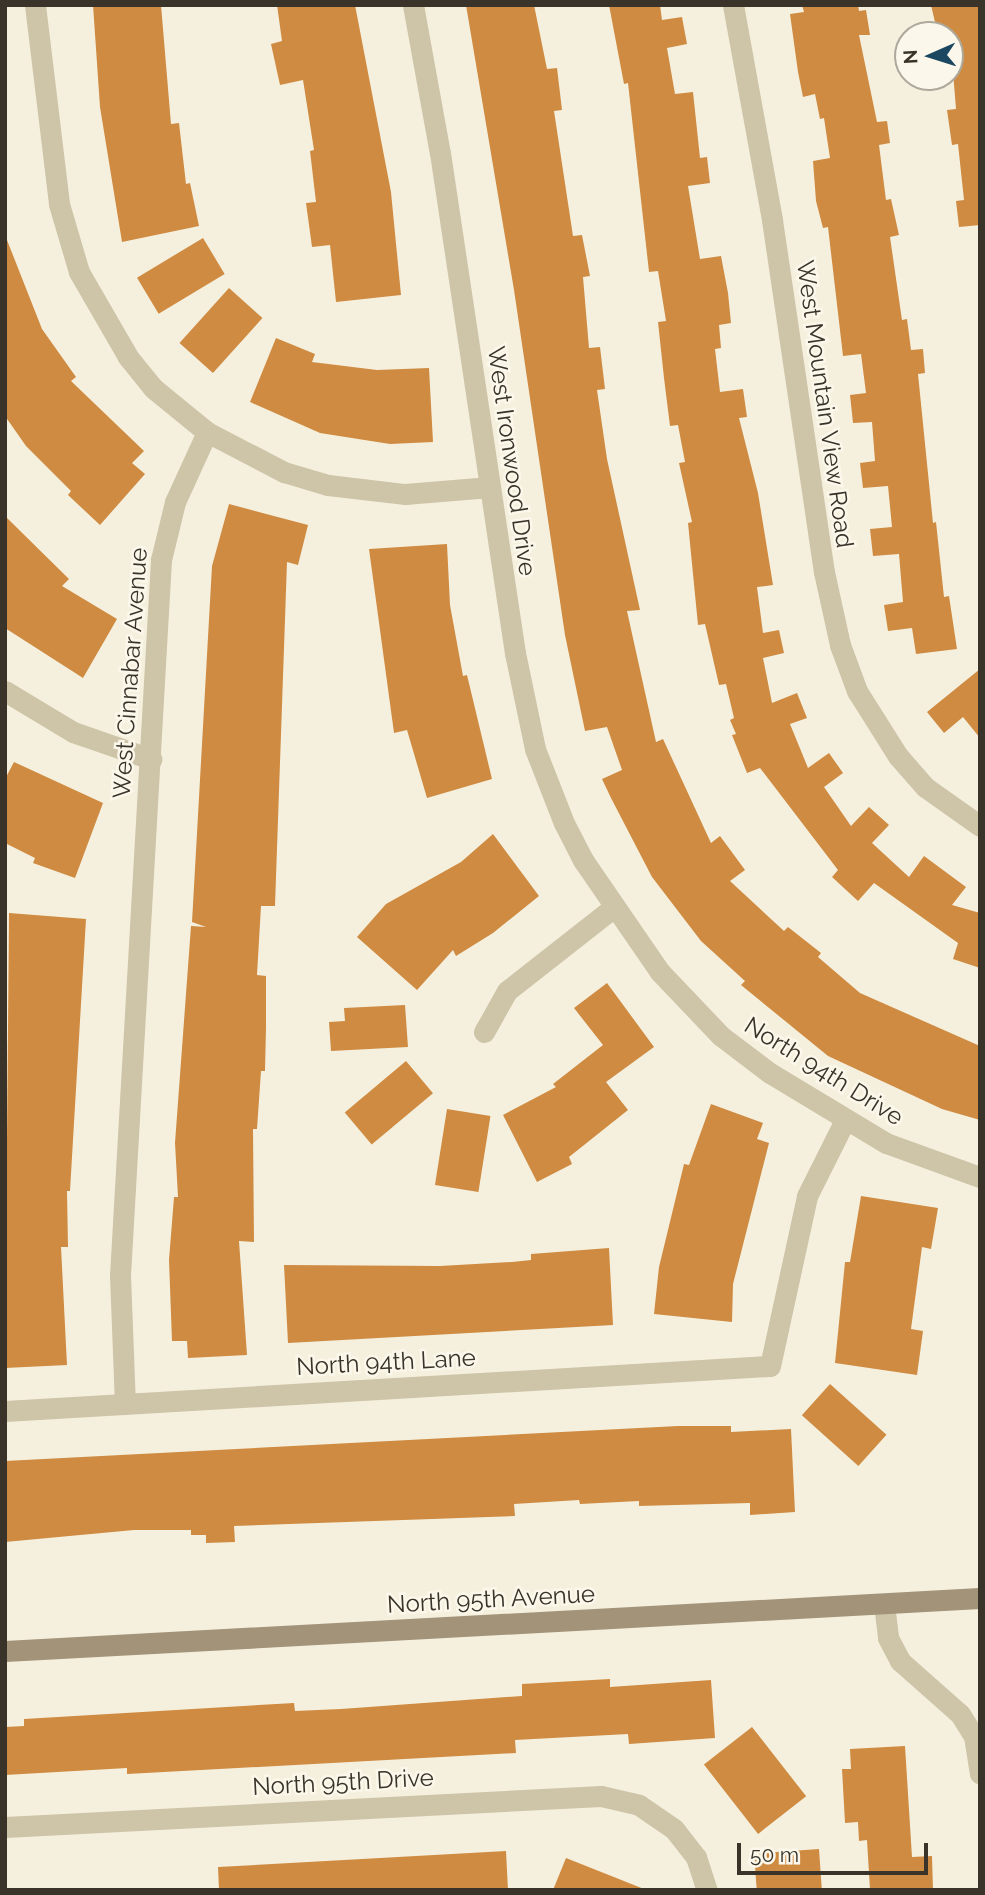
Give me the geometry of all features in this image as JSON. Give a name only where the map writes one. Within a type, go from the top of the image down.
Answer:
[{"type":"street","points":[[35,5],[59,204],[79,272],[128,358],[153,388],[207,432],[284,472],[353,490],[405,494],[490,487]]},
{"type":"street","name":"West Ironwood Drive","points":[[413,5],[429,84],[515,653],[535,749],[564,823],[614,907]]},
{"type":"street","name":"West Mountain View Road","points":[[733,5],[834,622],[857,691],[884,737],[926,787],[980,826]]},
{"type":"street","name":"West Cinnabar Avenue","points":[[125,1404],[120,1275],[161,560],[175,502],[207,432]]},
{"type":"street","points":[[5,691],[73,732],[151,759]]},
{"type":"street","points":[[484,1032],[507,991],[614,907]]},
{"type":"street","name":"North 94th Drive","points":[[614,907],[660,972],[721,1036],[845,1120],[886,1143],[980,1177]]},
{"type":"street","name":"North 94th Lane","points":[[5,1411],[770,1366],[807,1196],[845,1120]]},
{"type":"street","name":"North 95th Avenue","points":[[5,1651],[980,1598]]},
{"type":"street","points":[[884,1604],[888,1638],[900,1661],[960,1714],[974,1736],[980,1774]]},
{"type":"street","name":"North 95th Drive","points":[[5,1827],[601,1796],[639,1805],[674,1829],[696,1857],[707,1890]]},
{"type":"building","points":[[93,5],[161,5],[171,124],[179,123],[186,184],[190,183],[199,226],[122,242],[100,107]]},
{"type":"building","points":[[277,5],[355,5],[391,192],[401,295],[336,302],[330,245],[312,247],[306,203],[316,202],[310,151],[314,150],[303,80],[280,85],[271,44],[282,41]]},
{"type":"building","points":[[466,5],[534,5],[547,69],[557,68],[562,110],[554,111],[573,236],[582,235],[590,276],[583,277],[589,348],[600,347],[605,389],[597,390],[607,459],[640,610],[627,611],[656,742],[663,739],[711,843],[720,836],[745,870],[730,881],[784,931],[788,927],[821,953],[818,957],[860,993],[980,1046],[980,1120],[942,1109],[828,1056],[741,985],[745,981],[701,941],[652,877],[602,779],[622,770],[607,727],[585,731],[565,635],[514,290]]},
{"type":"building","points":[[609,5],[660,5],[662,20],[682,17],[687,44],[667,48],[675,94],[693,92],[700,158],[707,157],[710,183],[688,186],[700,259],[721,256],[728,293],[731,323],[719,325],[721,348],[715,349],[720,392],[743,389],[747,417],[739,418],[758,493],[773,585],[757,587],[763,633],[779,630],[784,653],[763,658],[772,703],[797,693],[807,718],[790,724],[808,768],[829,753],[843,773],[824,787],[851,826],[869,807],[889,825],[872,843],[909,877],[924,856],[966,887],[952,905],[980,913],[980,968],[953,959],[958,943],[874,883],[858,901],[832,877],[838,870],[760,768],[747,773],[732,735],[736,734],[730,720],[734,718],[726,684],[719,685],[705,624],[698,625],[688,523],[692,522],[679,463],[685,462],[678,425],[670,426],[658,322],[666,321],[658,271],[649,272],[628,83],[624,84]]},
{"type":"building","points":[[802,5],[858,5],[859,11],[866,10],[870,35],[859,35],[877,122],[887,121],[890,143],[879,145],[886,200],[891,199],[899,235],[890,237],[902,320],[907,319],[911,350],[923,349],[925,373],[918,374],[933,523],[936,522],[944,597],[949,596],[957,649],[916,654],[912,628],[888,631],[884,605],[903,602],[899,554],[873,556],[870,529],[892,527],[888,486],[863,488],[860,463],[875,461],[872,422],[853,423],[850,395],[866,393],[861,354],[843,356],[828,227],[823,228],[816,201],[813,161],[830,158],[824,118],[820,119],[815,94],[803,97],[798,72],[790,14],[804,12]]},
{"type":"building","points":[[931,5],[980,5],[980,225],[959,227],[956,201],[964,200],[958,144],[952,145],[947,110],[956,109],[955,91],[964,91],[964,21],[935,21]]},
{"type":"building","points":[[5,235],[42,329],[76,377],[71,381],[144,451],[132,463],[145,474],[100,525],[68,495],[71,491],[26,446],[5,416]]},
{"type":"building","points":[[203,238],[225,274],[159,314],[137,278]]},
{"type":"building","points":[[229,288],[262,318],[213,373],[179,343]]},
{"type":"building","points":[[276,338],[315,354],[312,362],[377,370],[429,368],[433,442],[390,444],[320,433],[250,402]]},
{"type":"building","points":[[229,504],[308,525],[298,565],[287,562],[275,906],[261,906],[257,975],[266,976],[266,1028],[265,1071],[261,1071],[257,1129],[253,1129],[254,1242],[239,1241],[247,1355],[188,1358],[187,1341],[172,1341],[169,1260],[174,1197],[178,1197],[175,1143],[191,926],[206,927],[192,922],[212,566]]},
{"type":"building","points":[[5,516],[69,579],[62,586],[117,619],[83,678],[5,628]]},
{"type":"building","points":[[447,544],[450,605],[463,676],[467,675],[492,779],[427,798],[407,730],[394,733],[369,549]]},
{"type":"building","points":[[980,669],[980,738],[963,717],[944,733],[927,712]]},
{"type":"building","points":[[14,762],[103,803],[75,878],[33,863],[35,858],[5,843],[5,779]]},
{"type":"building","points":[[493,834],[539,896],[493,933],[456,956],[453,950],[417,990],[357,937],[386,904],[461,862]]},
{"type":"building","points":[[9,913],[86,919],[70,1191],[67,1191],[68,1247],[61,1247],[67,1365],[5,1368]]},
{"type":"building","points":[[607,983],[654,1047],[606,1082],[628,1110],[569,1157],[572,1164],[537,1182],[503,1115],[556,1087],[553,1084],[603,1045],[574,1008]]},
{"type":"building","points":[[405,1005],[408,1047],[331,1051],[329,1022],[345,1021],[344,1008]]},
{"type":"building","points":[[406,1061],[433,1093],[372,1145],[345,1112]]},
{"type":"building","points":[[711,1104],[763,1123],[757,1139],[769,1143],[733,1284],[732,1322],[654,1314],[659,1267],[684,1164],[689,1165]]},
{"type":"building","points":[[447,1109],[490,1116],[478,1192],[435,1185]]},
{"type":"building","points":[[861,1196],[938,1208],[931,1249],[922,1247],[911,1329],[923,1331],[917,1375],[835,1363],[845,1262],[850,1262]]},
{"type":"building","points":[[609,1248],[613,1325],[288,1343],[284,1265],[440,1266],[531,1260],[531,1254]]},
{"type":"building","points":[[830,1384],[886,1435],[858,1466],[802,1415]]},
{"type":"building","points":[[678,1426],[731,1426],[731,1432],[791,1429],[795,1512],[750,1515],[750,1503],[639,1506],[639,1501],[580,1504],[579,1500],[514,1504],[515,1516],[234,1526],[235,1542],[206,1543],[206,1535],[191,1535],[191,1530],[134,1530],[5,1542],[5,1461]]},
{"type":"building","points":[[610,1679],[610,1687],[711,1680],[715,1738],[629,1744],[628,1734],[515,1740],[516,1753],[127,1774],[127,1768],[5,1775],[5,1727],[24,1726],[24,1719],[294,1703],[295,1711],[341,1709],[522,1696],[522,1684]]},
{"type":"building","points":[[752,1727],[806,1796],[758,1834],[704,1765]]},
{"type":"building","points":[[905,1746],[912,1857],[932,1856],[933,1890],[870,1890],[867,1840],[859,1841],[858,1822],[845,1823],[842,1769],[851,1769],[850,1749]]},
{"type":"building","points":[[819,1849],[822,1890],[757,1890],[754,1854]]},
{"type":"building","points":[[506,1851],[508,1890],[219,1890],[218,1867]]},
{"type":"building","points":[[566,1858],[644,1889],[644,1890],[553,1890]]}]
